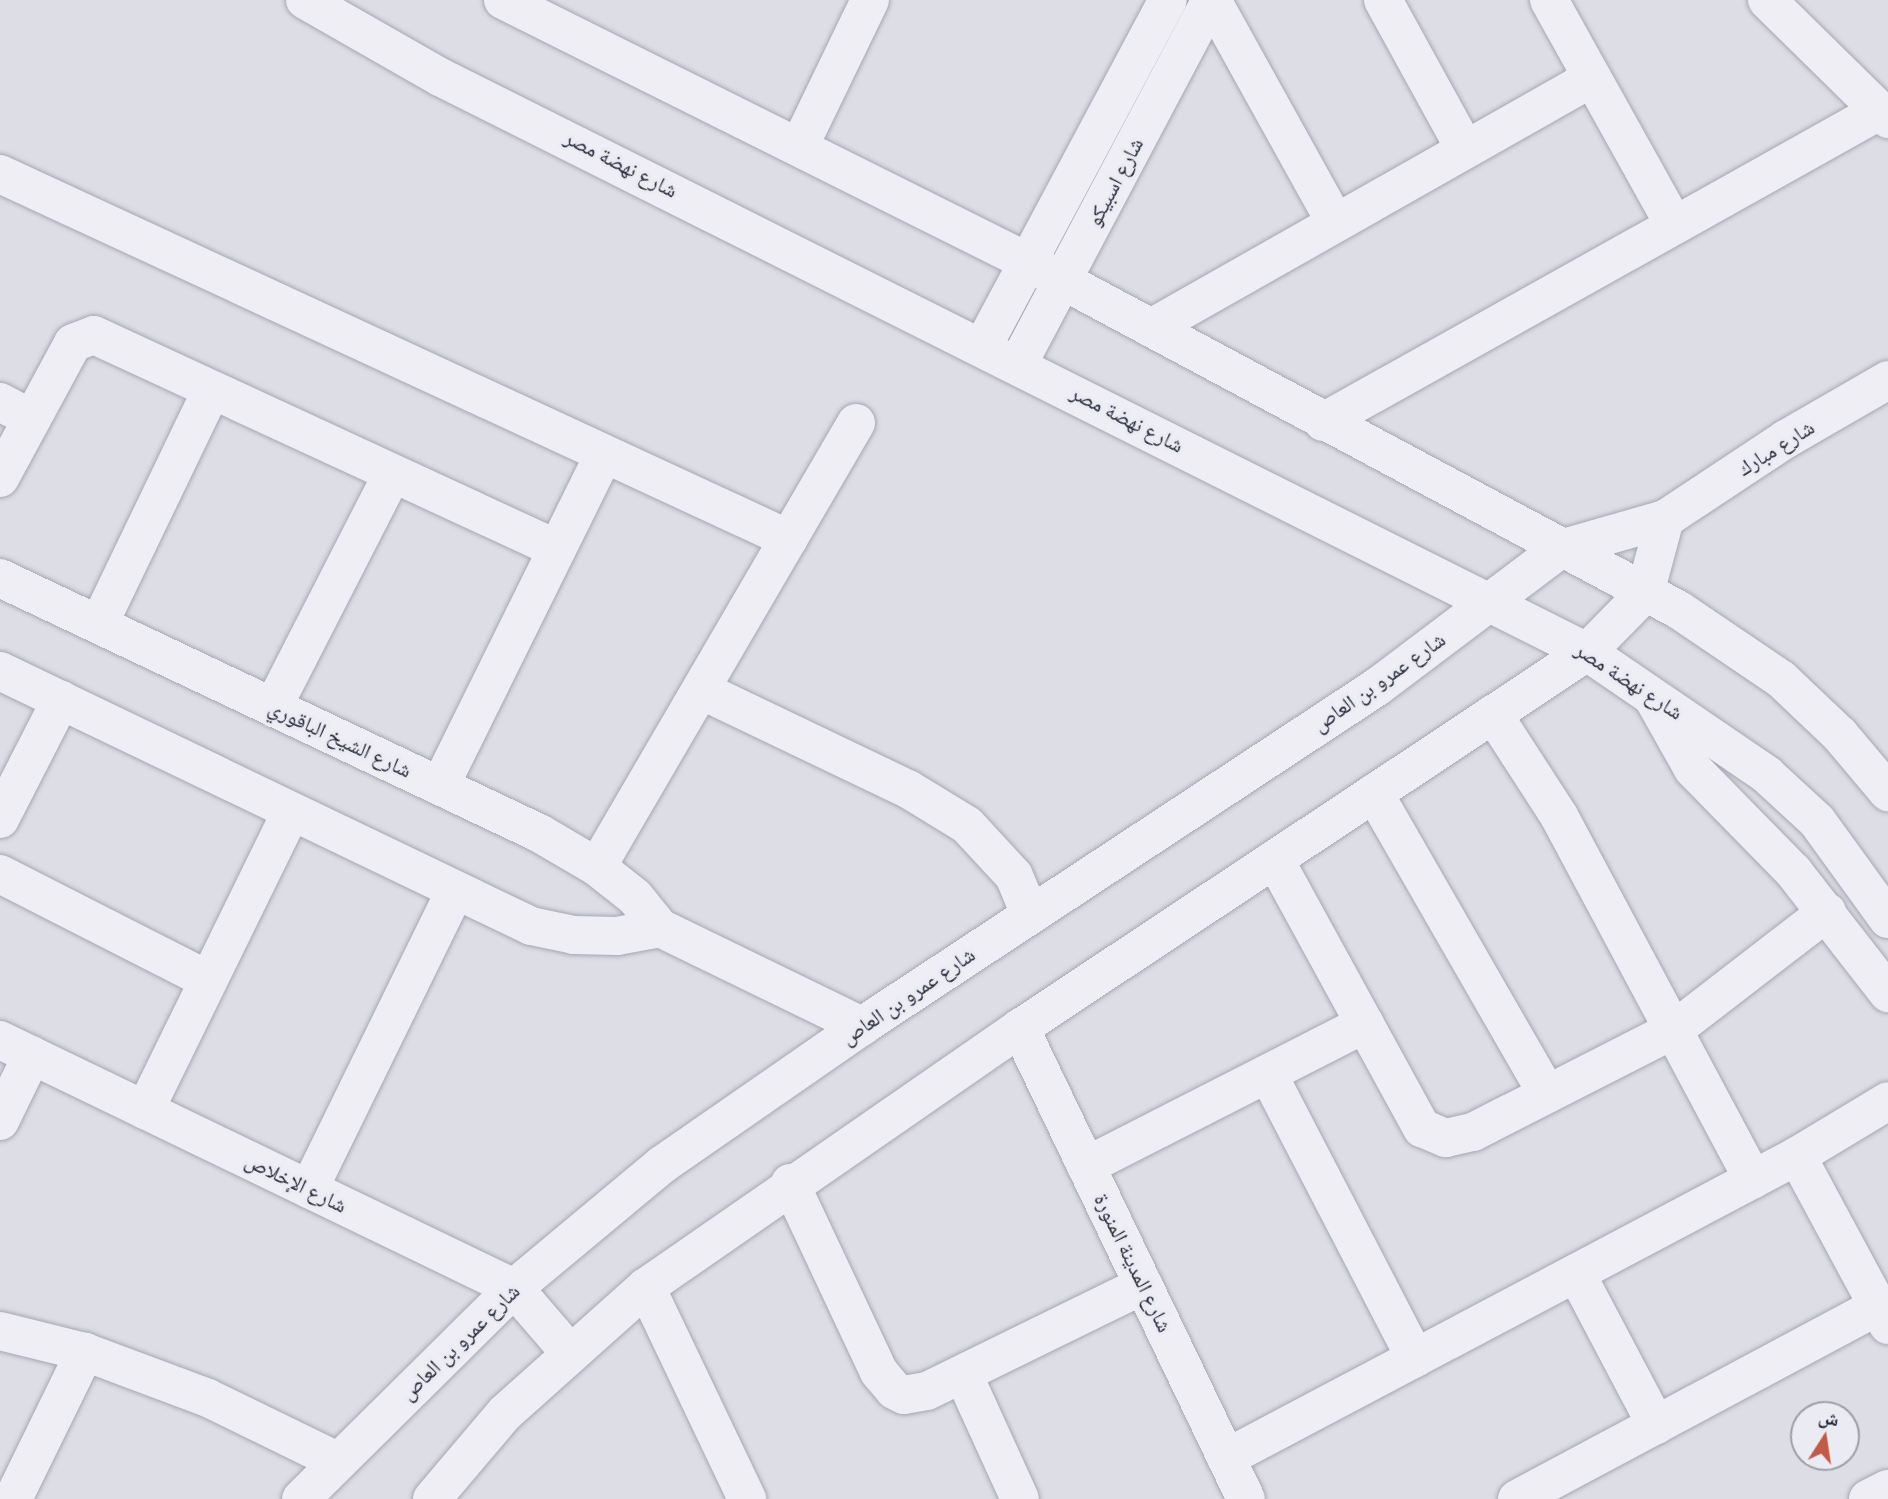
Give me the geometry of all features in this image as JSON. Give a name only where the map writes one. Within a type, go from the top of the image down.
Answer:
[{"type":"street","name":"شارع نهضة مصر","points":[[305,0],[440,76],[983,346],[1587,652],[1649,690],[1767,775],[1817,821],[1888,919]]},
{"type":"street","points":[[503,0],[563,13],[799,147],[1028,262],[1714,631],[1781,679],[1840,735],[1888,792]]},
{"type":"street","points":[[799,147],[870,0]]},
{"type":"street","name":"شارع اسبيكو","points":[[983,346],[1168,0]]},
{"type":"street","name":"شارع اسبيكو","points":[[1018,364],[1212,0]]},
{"type":"street","points":[[1212,0],[1334,220]]},
{"type":"street","points":[[1383,0],[1465,149]]},
{"type":"street","points":[[1549,0],[1674,225]]},
{"type":"street","points":[[1323,422],[1674,225],[1884,114],[1767,0]]},
{"type":"street","points":[[1151,328],[1334,220],[1592,78]]},
{"type":"street","points":[[0,174],[789,539]]},
{"type":"street","points":[[0,478],[16,410],[73,344],[86,336],[102,338],[211,391],[557,549]]},
{"type":"street","name":"شارع مبارك","points":[[1560,550],[1665,519],[1786,439],[1888,380]]},
{"type":"street","points":[[99,625],[211,391]]},
{"type":"street","points":[[597,867],[856,423]]},
{"type":"street","points":[[440,786],[604,454]]},
{"type":"street","points":[[273,707],[391,474]]},
{"type":"street","points":[[448,1492],[505,1413],[646,1287],[790,1183],[1587,652],[1645,593],[1665,519]]},
{"type":"street","name":"شارع عمرو بن العاص","points":[[301,1499],[514,1288],[663,1164],[862,1026],[1377,687],[1560,550]]},
{"type":"street","name":"شارع الشيخ الباقوري","points":[[0,578],[440,786],[597,867],[635,897],[660,928],[862,1026]]},
{"type":"street","points":[[0,671],[531,926],[573,935],[617,936],[660,928]]},
{"type":"street","points":[[701,690],[908,789],[967,825],[1014,876],[1030,914]]},
{"type":"street","points":[[1649,690],[1693,769],[1827,912],[1888,993]]},
{"type":"street","points":[[0,819],[61,700]]},
{"type":"street","points":[[1493,714],[1559,816],[1753,1179]]},
{"type":"street","points":[[1374,793],[1548,1094]]},
{"type":"street","points":[[145,1110],[291,811]]},
{"type":"street","points":[[1275,860],[1422,1128],[1433,1136],[1460,1137],[1675,1030],[1827,912]]},
{"type":"street","points":[[0,874],[208,980]]},
{"type":"street","points":[[309,1189],[455,891]]},
{"type":"street","points":[[1086,1166],[1365,1024]]},
{"type":"street","name":"شارع المدينة المنورة","points":[[1020,1028],[1246,1499]]},
{"type":"street","points":[[0,1121],[16,1048]]},
{"type":"street","name":"شارع الإخلاص","points":[[16,1048],[514,1288],[570,1353]]},
{"type":"street","points":[[1268,1074],[1415,1358]]},
{"type":"street","points":[[1226,1458],[1797,1156],[1888,1101]]},
{"type":"street","points":[[1517,1499],[1656,1425],[1883,1315],[1797,1156]]},
{"type":"street","points":[[790,1183],[886,1382],[904,1395],[916,1396],[1143,1285]]},
{"type":"street","points":[[1576,1273],[1656,1425]]},
{"type":"street","points":[[646,1287],[747,1499]]},
{"type":"street","points":[[0,1331],[85,1352],[208,1398],[337,1461]]},
{"type":"street","points":[[13,1499],[85,1352]]},
{"type":"street","points":[[963,1374],[1020,1499]]},
{"type":"street","points":[[1868,1499],[1888,1489]]}]
